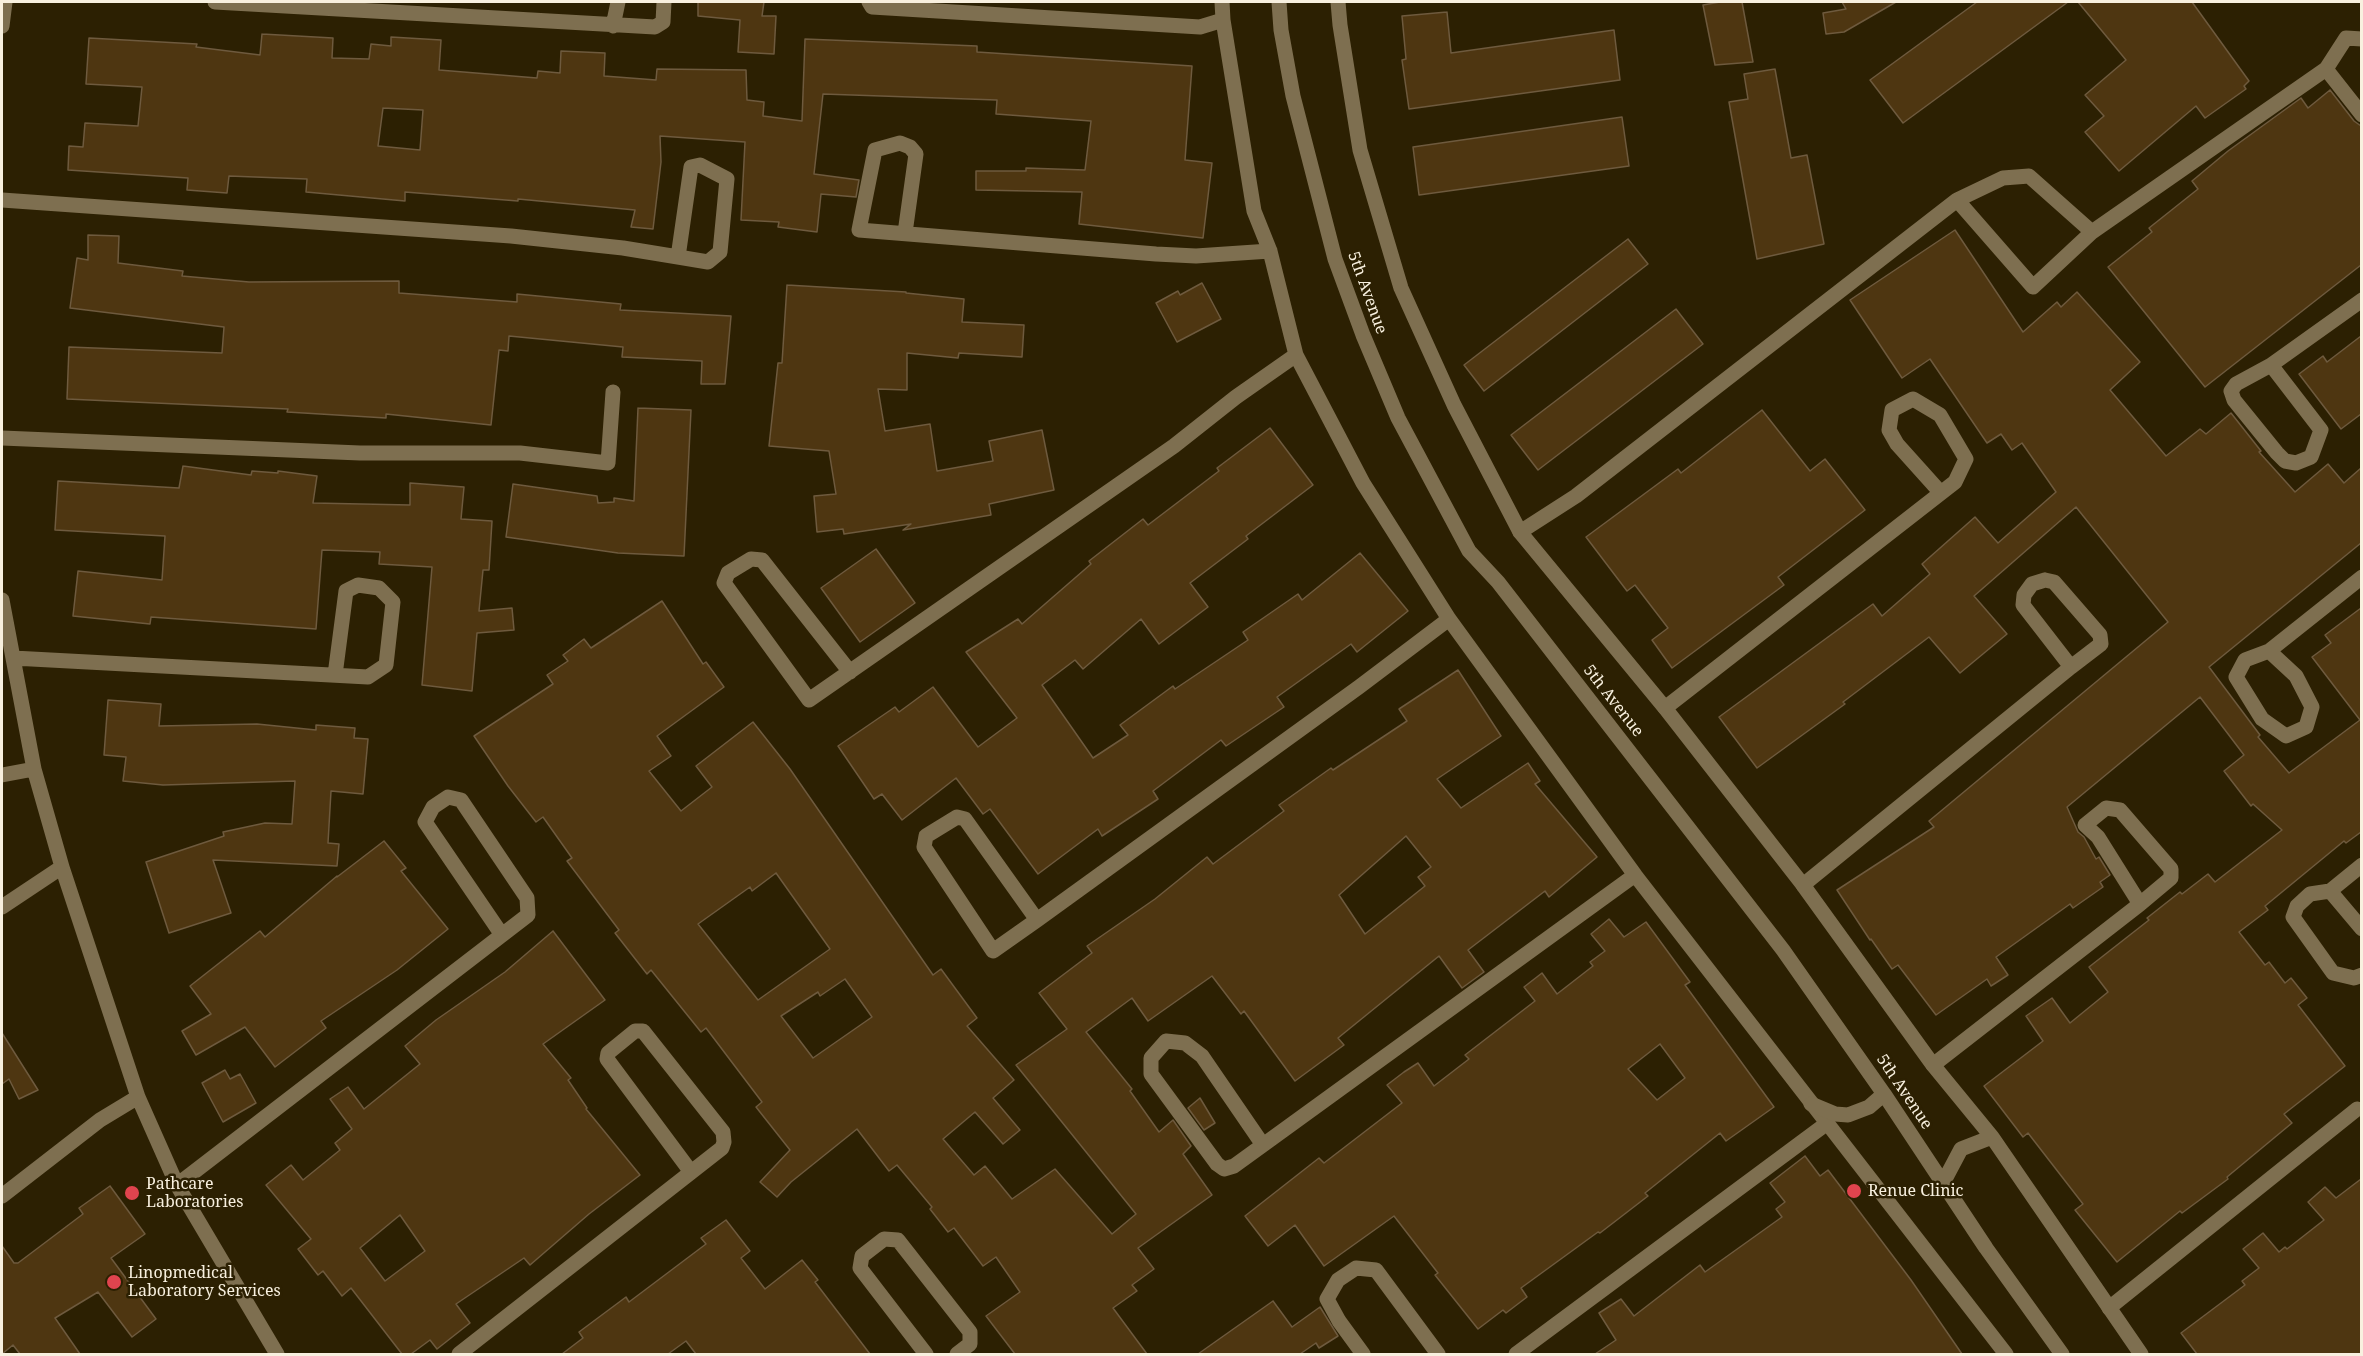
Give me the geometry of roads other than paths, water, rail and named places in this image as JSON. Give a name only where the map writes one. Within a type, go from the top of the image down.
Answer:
[{"type":"street","points":[[2,26],[4,2]]},
{"type":"street","points":[[215,2],[655,27],[663,22],[664,2]]},
{"type":"street","points":[[613,26],[618,2]]},
{"type":"street","points":[[869,2],[872,7],[1200,27],[1223,20]]},
{"type":"street","points":[[1222,2],[1254,211],[1270,251],[1296,355],[1362,483],[1449,619],[1635,875],[2006,1354]]},
{"type":"street","name":"5th Avenue","points":[[1279,2],[1281,30],[1293,96],[1335,258],[1363,335],[1398,418],[1469,551],[1498,582],[1776,941],[1884,1094],[1986,1248],[2061,1354]]},
{"type":"street","points":[[1338,2],[1360,150],[1401,288],[1454,405],[1520,532],[1665,708],[1803,885],[1933,1065],[1992,1137],[2141,1354]]},
{"type":"street","points":[[1957,200],[2033,287],[2092,232],[2326,69],[2346,38],[2361,39]]},
{"type":"street","points":[[2326,69],[2361,115]]},
{"type":"street","points":[[905,233],[916,154],[910,147],[900,143],[875,150],[859,230],[1196,256],[1270,251]]},
{"type":"street","points":[[2,200],[512,236],[708,262],[720,252],[727,179],[700,165],[691,167],[678,257]]},
{"type":"street","points":[[1520,532],[1576,496],[1957,200],[2003,178],[2029,176],[2092,232]]},
{"type":"street","points":[[2271,365],[2321,430],[2311,457],[2296,463],[2285,461],[2277,453],[2234,400],[2231,391],[2236,384],[2271,365],[2361,300]]},
{"type":"street","points":[[850,672],[762,560],[751,559],[728,573],[724,584],[809,700],[850,672],[1174,446],[1236,397],[1296,355]]},
{"type":"street","points":[[2,438],[360,453],[520,453],[608,463],[613,392]]},
{"type":"street","points":[[1665,708],[1941,493],[1955,482],[1966,459],[1940,415],[1913,399],[1892,410],[1889,430],[1897,444],[1941,493]]},
{"type":"street","points":[[2269,651],[2296,676],[2312,707],[2306,727],[2286,736],[2262,719],[2236,677],[2245,660],[2269,651],[2361,577]]},
{"type":"street","points":[[1803,885],[2101,644],[2100,635],[2054,582],[2045,580],[2032,584],[2024,595],[2023,605],[2071,667]]},
{"type":"street","points":[[13,658],[368,677],[386,665],[393,602],[379,588],[358,585],[346,591],[335,675]]},
{"type":"street","points":[[2,600],[34,769],[62,867],[138,1097],[177,1185],[276,1354]]},
{"type":"street","points":[[1037,920],[965,819],[957,818],[926,836],[924,847],[993,951],[1037,920],[1359,687],[1449,619]]},
{"type":"street","points":[[2,775],[34,769]]},
{"type":"street","points":[[177,1185],[502,935],[528,915],[527,898],[461,800],[448,797],[433,807],[425,822],[502,935]]},
{"type":"street","points":[[1933,1065],[2140,904],[2170,878],[2171,869],[2120,810],[2106,808],[2085,825],[2098,837],[2140,904]]},
{"type":"street","points":[[2361,865],[2330,891],[2310,894],[2297,906],[2293,917],[2332,974],[2354,978],[2361,975]]},
{"type":"street","points":[[2,907],[62,867]]},
{"type":"street","points":[[1263,1145],[1202,1056],[1185,1043],[1166,1041],[1151,1058],[1151,1074],[1217,1164],[1224,1169],[1234,1166],[1263,1145],[1635,875]]},
{"type":"street","points":[[2330,891],[2361,929]]},
{"type":"street","points":[[459,1354],[722,1148],[723,1132],[643,1031],[635,1031],[608,1053],[607,1059],[691,1172]]},
{"type":"street","points":[[1811,1104],[1835,1114],[1848,1115],[1869,1107],[1884,1094]]},
{"type":"street","points":[[2,1196],[100,1120],[138,1097]]},
{"type":"street","points":[[2109,1308],[2357,1109]]},
{"type":"street","points":[[1516,1354],[1826,1124]]},
{"type":"street","points":[[1943,1183],[1961,1149],[1992,1137]]},
{"type":"street","points":[[926,1354],[860,1268],[862,1257],[884,1239],[898,1240],[970,1332],[970,1344],[957,1354]]},
{"type":"street","points":[[1363,1354],[1339,1321],[1327,1299],[1338,1280],[1356,1268],[1376,1270],[1438,1354]]},
{"type":"place","name":"Renue Clinic","points":[[1854,1191]]},
{"type":"place","name":"Pathcare Laboratories","points":[[132,1193]]},
{"type":"place","name":"Linopmedical Laboratory Services","points":[[114,1282]]}]
